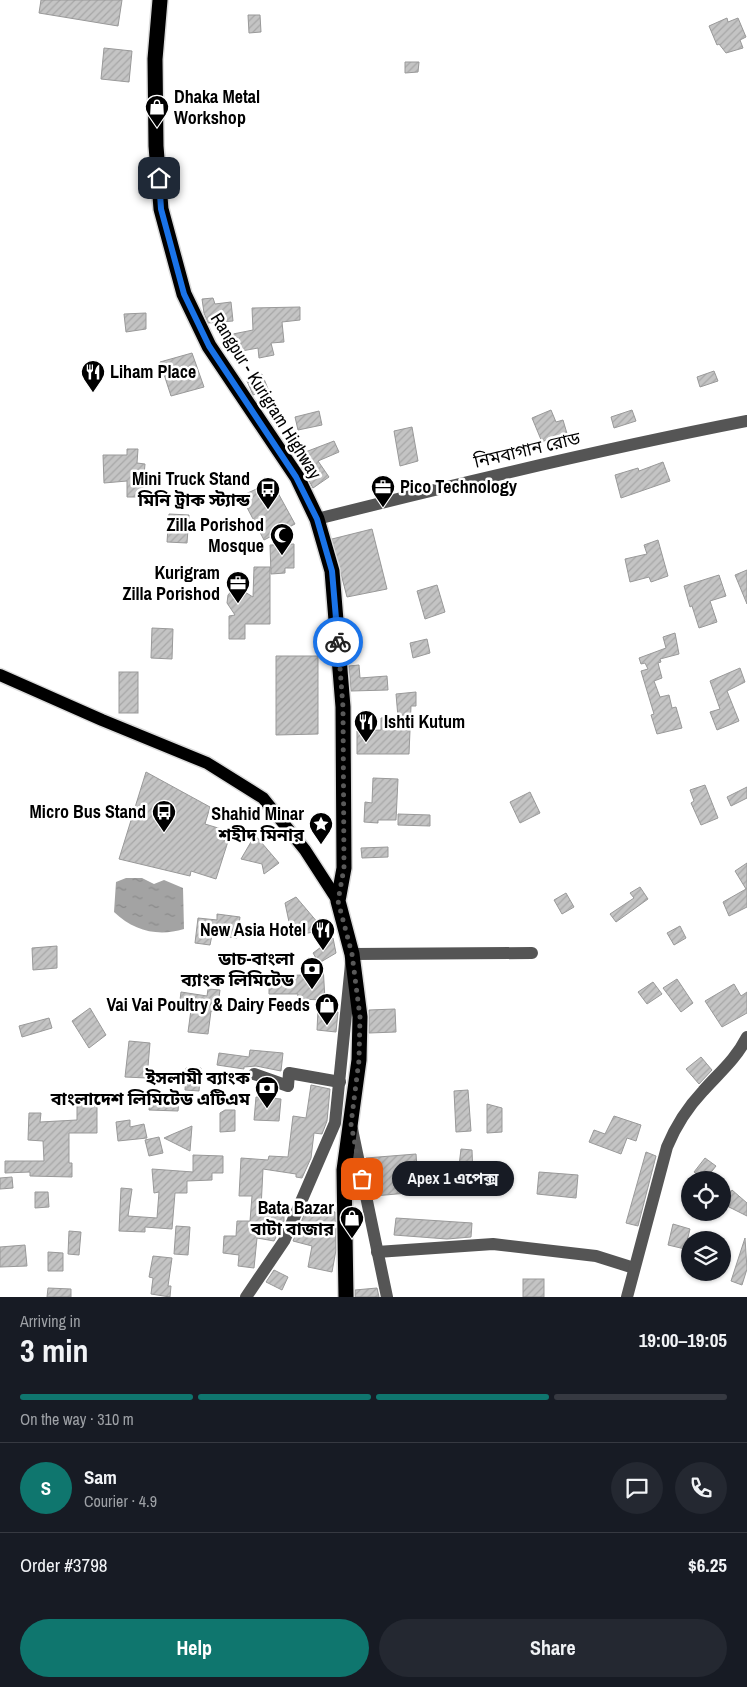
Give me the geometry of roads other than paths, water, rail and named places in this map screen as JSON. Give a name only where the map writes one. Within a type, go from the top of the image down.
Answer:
[{"type":"highway","name":"Rangpur - Kurigram Highway","points":[[160,0],[155,59],[156,146],[161,209],[184,294],[209,346],[296,477],[317,519],[332,571],[343,707],[344,868],[338,901]]},
{"type":"highway","points":[[338,901],[352,954],[360,1017],[359,1060],[344,1170],[346,1297]]},
{"type":"main road","points":[[0,675],[102,720],[208,763],[263,798],[305,850],[338,901]]},
{"type":"street","name":"নিমবাগান রোড","points":[[317,519],[464,482],[747,421]]},
{"type":"street","points":[[246,1297],[284,1240],[335,1123],[352,954],[532,953]]},
{"type":"street","points":[[627,1297],[667,1147],[677,1123],[703,1091],[739,1053],[747,1037]]},
{"type":"street","points":[[254,1074],[288,1086],[289,1073],[340,1082]]},
{"type":"street","points":[[351,1124],[386,1297]]},
{"type":"street","points":[[377,1252],[494,1244],[596,1256],[634,1268]]},
{"type":"water","points":[[126,878],[142,878],[154,884],[164,880],[183,888],[184,929],[165,932],[147,931],[130,924],[114,912],[116,882]]},
{"type":"place","name":"Dhaka Metal Workshop","points":[[157,128]]},
{"type":"place","name":"Liham Place","points":[[93,393]]},
{"type":"place","name":"Pico Technology","points":[[383,508]]},
{"type":"place","name":"Mini Truck Stand মিনি ট্রাক স্ট্যান্ড","points":[[268,510]]},
{"type":"place","name":"Zilla Porishod Mosque","points":[[282,556]]},
{"type":"place","name":"Kurigram Zilla Porishod","points":[[238,604]]},
{"type":"place","name":"Ishti Kutum","points":[[366,743]]},
{"type":"place","name":"Micro Bus Stand","points":[[164,833]]},
{"type":"place","name":"Shahid Minar শহীদ মিনার","points":[[321,845]]},
{"type":"place","name":"New Asia Hotel","points":[[323,951]]},
{"type":"place","name":"ডাচ-বাংলা ব্যাংক লিমিটেড","points":[[312,990]]},
{"type":"place","name":"Vai Vai Poultry & Dairy Feeds","points":[[327,1026]]},
{"type":"place","name":"ইসলামী ব্যাংক বাংলাদেশ লিমিটেড এটিএম","points":[[267,1109]]},
{"type":"place","name":"Apex 1 এপেক্স","points":[[362,1179]]},
{"type":"place","name":"Bata Bazar বাটা বাজার","points":[[352,1239]]}]
